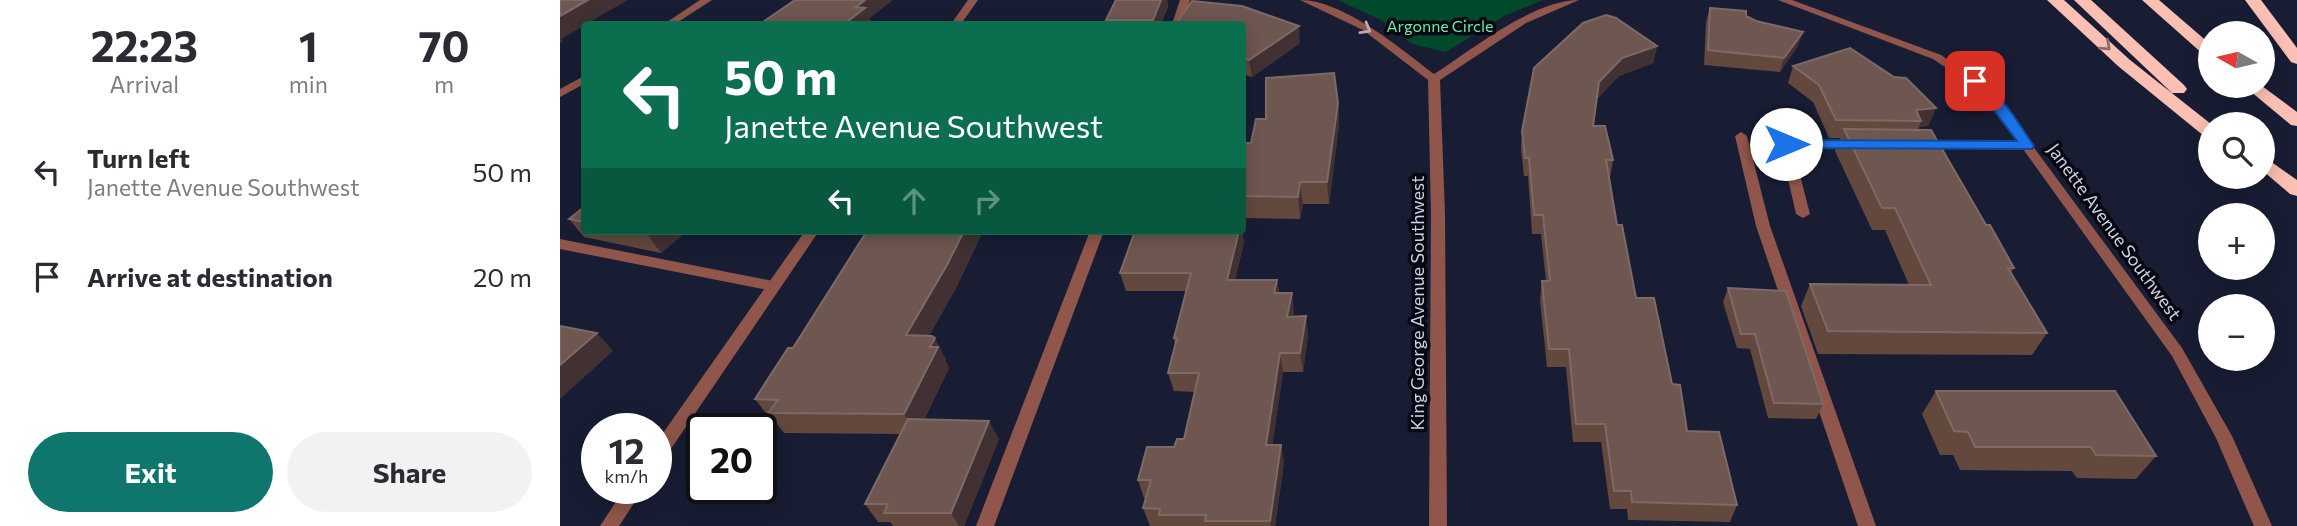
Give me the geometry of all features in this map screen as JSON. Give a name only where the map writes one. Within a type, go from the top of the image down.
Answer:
[{"type":"highway","points":[[2055,0],[2124,63],[2198,122]]},
{"type":"highway","points":[[2082,0],[2205,112]]},
{"type":"highway","points":[[2150,0],[2198,42]]},
{"type":"highway","points":[[2253,0],[2297,59]]},
{"type":"highway","points":[[2267,98],[2297,121]]},
{"type":"highway","points":[[2275,173],[2297,192]]},
{"type":"highway","points":[[2275,177],[2297,192]]},
{"type":"street","points":[[674,21],[708,0]]},
{"type":"street","points":[[958,21],[973,0]]},
{"type":"street","points":[[1178,21],[1185,0]]},
{"type":"street","points":[[1305,0],[1367,29],[1396,47],[1434,79],[1521,21],[1574,0]]},
{"type":"street","name":"Janette Avenue Southwest","points":[[1783,0],[1876,32],[1937,57],[1964,72],[1986,90],[2177,352],[2224,436],[2263,526]]},
{"type":"street","name":"King George Avenue Southwest","points":[[1434,79],[1438,214],[1438,526]]},
{"type":"street","points":[[560,94],[581,81]]},
{"type":"street","points":[[1741,136],[1763,226],[1867,526]]},
{"type":"street","points":[[1803,214],[1786,144],[1866,145]]},
{"type":"street","points":[[1906,145],[2027,146]]},
{"type":"street","points":[[672,434],[809,235]]},
{"type":"street","points":[[985,526],[1095,235]]},
{"type":"street","points":[[560,244],[773,286]]},
{"type":"street","points":[[609,526],[624,504]]},
{"type":"green space","name":"Argonne Circle","points":[[1338,0],[1543,0],[1504,16],[1446,52],[1412,44],[1383,21]]},
{"type":"building","points":[[560,0],[588,0],[560,16]]},
{"type":"building","points":[[795,0],[865,0],[856,7],[865,8],[848,21],[764,21]]},
{"type":"building","points":[[1116,0],[1161,0],[1153,20],[1106,20]]},
{"type":"building","points":[[1192,1],[1242,6],[1299,26],[1249,60],[1246,59],[1246,21],[1178,21]]},
{"type":"building","points":[[1710,8],[1746,11],[1746,16],[1756,21],[1803,32],[1784,58],[1708,50]]},
{"type":"building","points":[[1606,15],[1616,18],[1657,46],[1622,58],[1599,82],[1593,126],[1605,126],[1613,160],[1606,160],[1617,225],[1622,225],[1636,298],[1654,298],[1672,384],[1680,385],[1687,431],[1719,432],[1737,505],[1632,502],[1631,491],[1614,491],[1605,424],[1576,424],[1569,349],[1549,349],[1542,281],[1550,281],[1543,215],[1534,215],[1529,158],[1525,158],[1522,131],[1534,68],[1583,23]]},
{"type":"building","points":[[1850,48],[1894,77],[1906,78],[1936,108],[1916,110],[1921,121],[1836,120],[1819,85],[1793,66]]},
{"type":"building","points":[[1334,73],[1338,103],[1327,182],[1300,182],[1298,197],[1246,196],[1246,143],[1251,143],[1256,119],[1266,119],[1266,78]]},
{"type":"building","points":[[1844,129],[1931,130],[1986,225],[1990,225],[2014,268],[2008,268],[2047,333],[1828,331],[1810,284],[1931,285],[1895,208],[1882,208]]},
{"type":"building","points":[[581,209],[581,221],[569,219]]},
{"type":"building","points":[[864,235],[962,235],[906,335],[932,336],[935,338],[930,347],[938,347],[904,414],[768,413],[778,400],[755,399],[788,348],[793,348]]},
{"type":"building","points":[[1134,235],[1238,235],[1227,280],[1277,280],[1274,293],[1292,293],[1287,317],[1306,316],[1300,353],[1280,353],[1266,445],[1281,445],[1270,521],[1205,521],[1206,515],[1159,515],[1160,509],[1143,508],[1151,480],[1138,480],[1147,447],[1174,447],[1177,439],[1184,439],[1199,373],[1168,373],[1191,273],[1120,273]]},
{"type":"building","points":[[1728,288],[1786,291],[1823,404],[1774,403],[1755,334],[1741,334]]},
{"type":"building","points":[[560,326],[597,333],[560,365]]},
{"type":"building","points":[[1936,391],[2115,391],[2156,456],[2096,455],[2091,447],[1975,447],[1968,432],[1954,431]]},
{"type":"building","points":[[908,419],[989,421],[951,513],[884,513],[888,504],[865,504]]},
{"type":"route","points":[[1786,144],[2027,146],[1986,90],[1975,81]]}]
